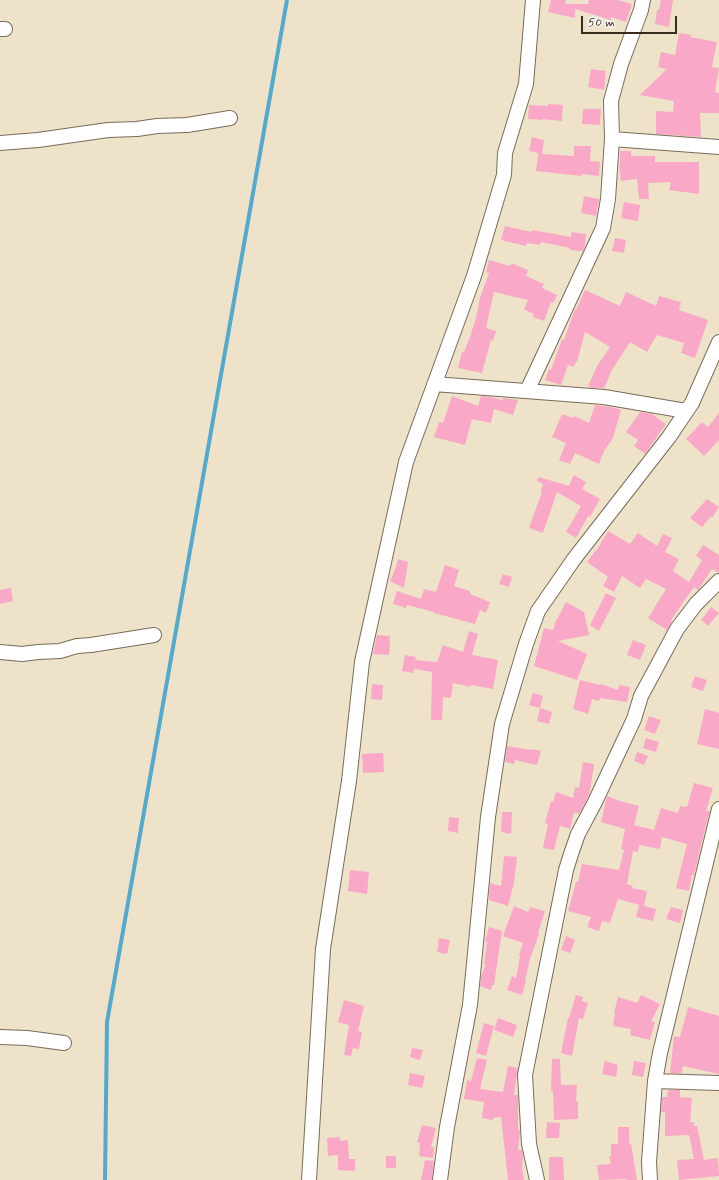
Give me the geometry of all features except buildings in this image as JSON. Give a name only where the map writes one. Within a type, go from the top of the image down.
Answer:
[{"type":"street","points":[[309,1180],[323,949],[349,780],[362,662],[406,462],[474,276],[504,175],[505,153],[526,84],[533,0]]},
{"type":"street","points":[[527,391],[603,228],[608,198],[612,139],[611,101],[621,64],[641,10],[643,0]]},
{"type":"street","points":[[0,143],[38,140],[108,130],[187,125],[230,118]]},
{"type":"street","points":[[612,139],[719,147]]},
{"type":"street","points":[[440,1180],[447,1127],[470,1005],[488,816],[502,724],[526,644],[538,611],[574,559],[668,437],[692,403],[719,342]]},
{"type":"street","points":[[434,384],[604,397],[686,411]]},
{"type":"street","points":[[537,1180],[529,1144],[524,1075],[566,870],[578,834],[595,802],[634,719],[642,696],[677,629],[696,604],[719,580]]},
{"type":"street","points":[[0,652],[22,654],[60,651],[77,646],[91,646],[154,635]]},
{"type":"street","points":[[650,1180],[649,1162],[655,1082],[660,1053],[719,809]]},
{"type":"street","points":[[0,1037],[27,1038],[64,1043]]},
{"type":"street","points":[[655,1082],[719,1083]]},
{"type":"waterway","points":[[105,1180],[107,1022],[287,0]]}]
